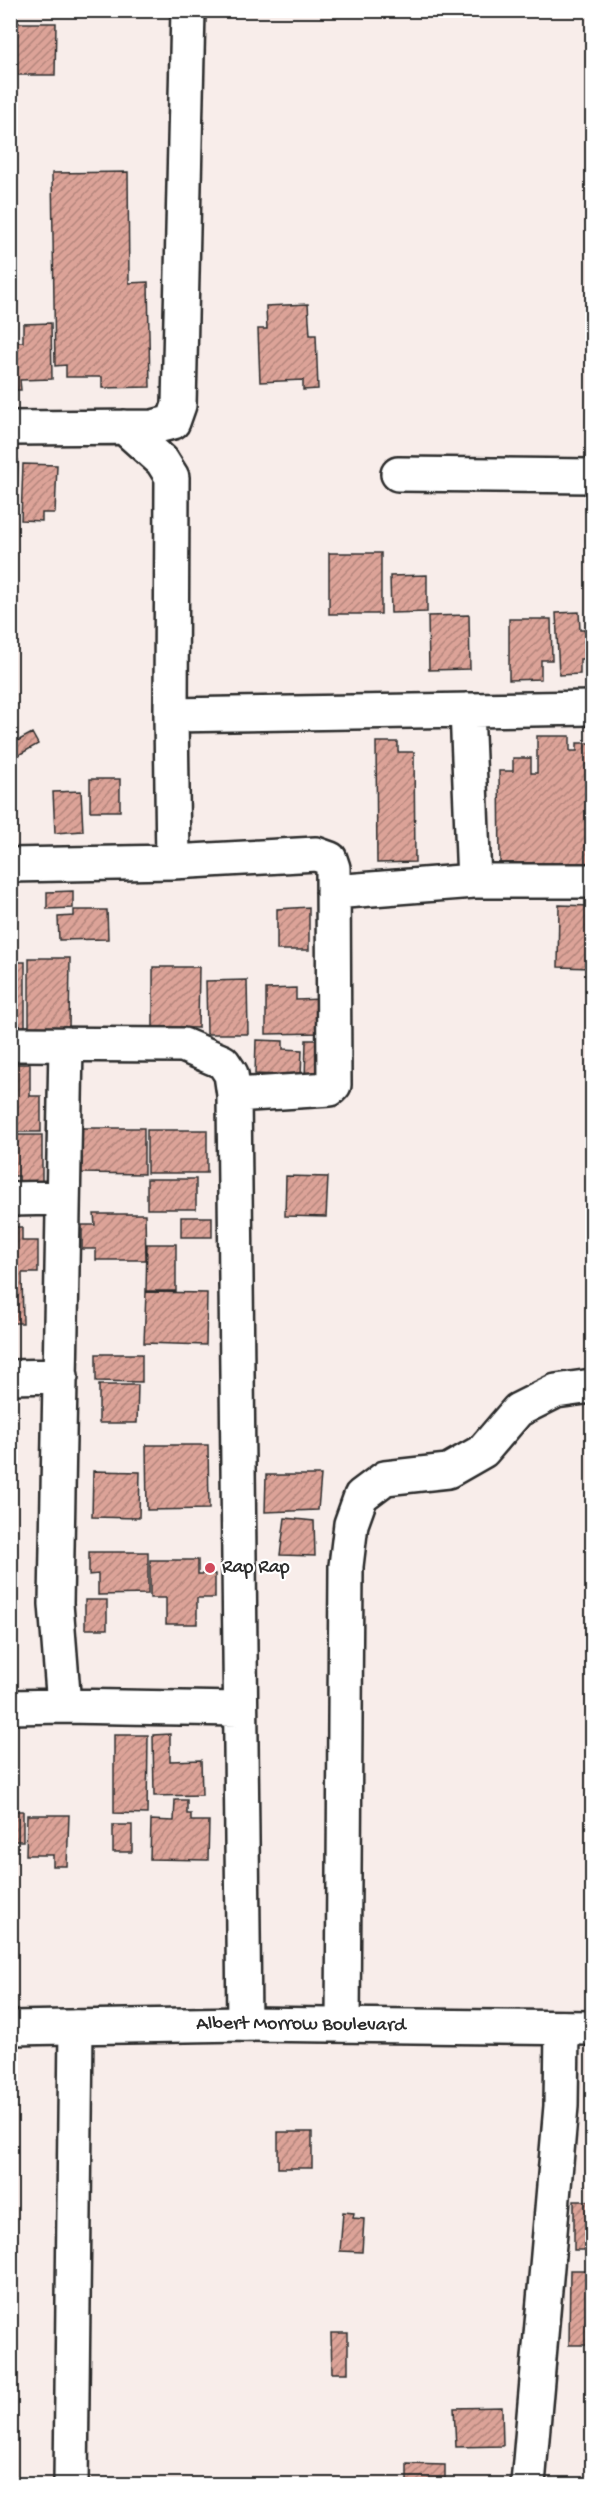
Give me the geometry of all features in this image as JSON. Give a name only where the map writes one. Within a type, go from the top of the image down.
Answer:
[{"type":"main road","points":[[10,428],[164,426],[173,422],[179,405],[188,10]]},
{"type":"main road","points":[[124,427],[162,461],[172,477],[173,862]]},
{"type":"main road","points":[[398,474],[592,476]]},
{"type":"main road","points":[[171,715],[592,708]]},
{"type":"main road","points":[[466,710],[474,881]]},
{"type":"main road","points":[[10,865],[173,862],[316,854],[330,859],[333,868],[334,1085],[330,1089],[234,1095]]},
{"type":"main road","points":[[333,892],[474,881],[592,881]]},
{"type":"main road","points":[[10,1044],[183,1045],[223,1062],[231,1074],[234,1095],[244,2024]]},
{"type":"main road","points":[[64,1706],[56,1604],[66,1044]]},
{"type":"main road","points":[[10,1199],[62,1198]]},
{"type":"main road","points":[[10,1377],[61,1376]]},
{"type":"main road","points":[[343,2025],[346,1566],[351,1524],[360,1496],[385,1478],[448,1471],[483,1451],[518,1410],[556,1391],[592,1386]]},
{"type":"main road","points":[[10,1707],[239,1709]]},
{"type":"main road","name":"Albert Morrow Boulevard","points":[[10,2028],[244,2024],[577,2028]]},
{"type":"main road","points":[[71,2484],[76,2027]]},
{"type":"main road","points":[[528,2484],[561,2106],[577,2028]]},
{"type":"building","points":[[10,23],[56,23],[55,75],[10,75]]},
{"type":"building","points":[[128,172],[129,283],[148,282],[150,387],[102,388],[102,377],[66,377],[66,365],[55,366],[52,173]]},
{"type":"building","points":[[308,304],[310,335],[316,335],[318,389],[303,390],[303,380],[260,382],[258,329],[267,329],[266,306]]},
{"type":"building","points":[[51,323],[52,379],[20,380],[21,390],[10,390],[11,342],[23,342],[23,324]]},
{"type":"building","points":[[10,460],[18,460],[17,490],[10,490]]},
{"type":"building","points":[[23,464],[57,465],[55,513],[42,513],[42,521],[21,520]]},
{"type":"building","points":[[329,553],[381,553],[381,614],[329,614]]},
{"type":"building","points":[[427,575],[427,612],[391,613],[390,576]]},
{"type":"building","points":[[579,612],[580,630],[592,630],[592,650],[588,650],[589,659],[580,659],[580,674],[559,675],[556,613]]},
{"type":"building","points":[[469,615],[470,669],[429,670],[428,616]]},
{"type":"building","points":[[509,619],[551,619],[552,660],[541,660],[541,679],[509,680]]},
{"type":"building","points":[[32,733],[38,744],[10,760],[10,745]]},
{"type":"building","points":[[537,736],[570,736],[570,751],[577,751],[577,743],[592,743],[592,866],[500,866],[499,771],[513,771],[513,758],[531,758],[531,773],[537,773]]},
{"type":"building","points":[[376,742],[398,742],[398,752],[414,752],[415,862],[377,863]]},
{"type":"building","points":[[90,779],[120,779],[120,811],[90,811]]},
{"type":"building","points":[[81,791],[83,831],[55,833],[53,792]]},
{"type":"building","points":[[73,891],[73,908],[47,909],[47,892]]},
{"type":"building","points":[[559,905],[592,906],[592,968],[558,967]]},
{"type":"building","points":[[309,907],[309,950],[277,950],[277,909]]},
{"type":"building","points":[[74,910],[107,910],[108,939],[59,940],[58,917],[74,916]]},
{"type":"building","points":[[29,958],[70,958],[69,1030],[29,1028]]},
{"type":"building","points":[[10,962],[25,962],[25,1028],[10,1028]]},
{"type":"building","points":[[153,967],[199,967],[198,1028],[153,1027]]},
{"type":"building","points":[[247,980],[248,1034],[207,1034],[206,981]]},
{"type":"building","points":[[296,988],[296,1000],[322,999],[322,1033],[266,1034],[266,989]]},
{"type":"building","points":[[256,1040],[283,1041],[283,1049],[302,1050],[301,1076],[255,1074]]},
{"type":"building","points":[[306,1040],[332,1040],[331,1082],[305,1081]]},
{"type":"building","points":[[10,1064],[30,1064],[30,1096],[41,1096],[41,1132],[10,1132]]},
{"type":"building","points":[[82,1128],[144,1128],[144,1174],[82,1173]]},
{"type":"building","points":[[147,1130],[207,1130],[207,1173],[147,1173]]},
{"type":"building","points":[[10,1135],[42,1135],[42,1188],[19,1188],[19,1176],[10,1176]]},
{"type":"building","points":[[286,1176],[328,1177],[326,1217],[285,1216]]},
{"type":"building","points":[[147,1179],[196,1179],[196,1209],[147,1209]]},
{"type":"building","points":[[94,1214],[145,1214],[146,1260],[96,1260],[96,1249],[82,1249],[82,1225],[95,1225]]},
{"type":"building","points":[[181,1217],[212,1217],[212,1237],[181,1237]]},
{"type":"building","points":[[10,1227],[22,1227],[22,1241],[38,1241],[38,1273],[22,1273],[23,1323],[10,1323]]},
{"type":"building","points":[[147,1244],[176,1244],[176,1291],[146,1291]]},
{"type":"building","points":[[146,1292],[207,1293],[206,1345],[144,1343]]},
{"type":"building","points":[[96,1354],[142,1354],[142,1382],[96,1381]]},
{"type":"building","points":[[99,1385],[138,1385],[137,1423],[99,1423]]},
{"type":"building","points":[[146,1445],[208,1445],[209,1509],[147,1510]]},
{"type":"building","points":[[93,1471],[140,1472],[139,1518],[92,1517]]},
{"type":"building","points":[[266,1475],[321,1475],[318,1510],[265,1512]]},
{"type":"building","points":[[285,1518],[314,1521],[315,1556],[280,1555]]},
{"type":"building","points":[[89,1552],[148,1552],[148,1594],[98,1595],[98,1574],[89,1575]]},
{"type":"building","points":[[150,1560],[198,1560],[198,1574],[215,1574],[215,1598],[197,1598],[197,1624],[166,1624],[166,1598],[150,1598]]},
{"type":"building","points":[[85,1600],[107,1600],[107,1629],[85,1629]]},
{"type":"building","points":[[170,1734],[170,1761],[201,1760],[202,1795],[154,1796],[153,1735]]},
{"type":"building","points":[[114,1735],[148,1735],[147,1814],[114,1813]]},
{"type":"building","points":[[175,1800],[187,1800],[187,1814],[191,1814],[191,1821],[209,1821],[208,1860],[150,1859],[151,1820],[174,1821]]},
{"type":"building","points":[[10,1811],[23,1811],[23,1841],[10,1841]]},
{"type":"building","points":[[27,1815],[69,1815],[67,1866],[53,1866],[53,1855],[26,1855]]},
{"type":"building","points":[[113,1825],[132,1825],[132,1852],[113,1852]]},
{"type":"building","points":[[278,2132],[312,2132],[312,2168],[278,2168]]},
{"type":"building","points":[[574,2201],[592,2201],[592,2250],[574,2250]]},
{"type":"building","points":[[343,2212],[354,2213],[353,2218],[364,2219],[362,2252],[340,2251]]},
{"type":"building","points":[[570,2270],[592,2270],[592,2345],[569,2345]]},
{"type":"building","points":[[331,2333],[348,2333],[348,2373],[332,2373]]},
{"type":"building","points":[[502,2407],[503,2446],[456,2447],[454,2408]]},
{"type":"building","points":[[407,2464],[445,2465],[445,2484],[407,2484]]},
{"type":"place","name":"Rap Rap","points":[[210,1568]]}]
